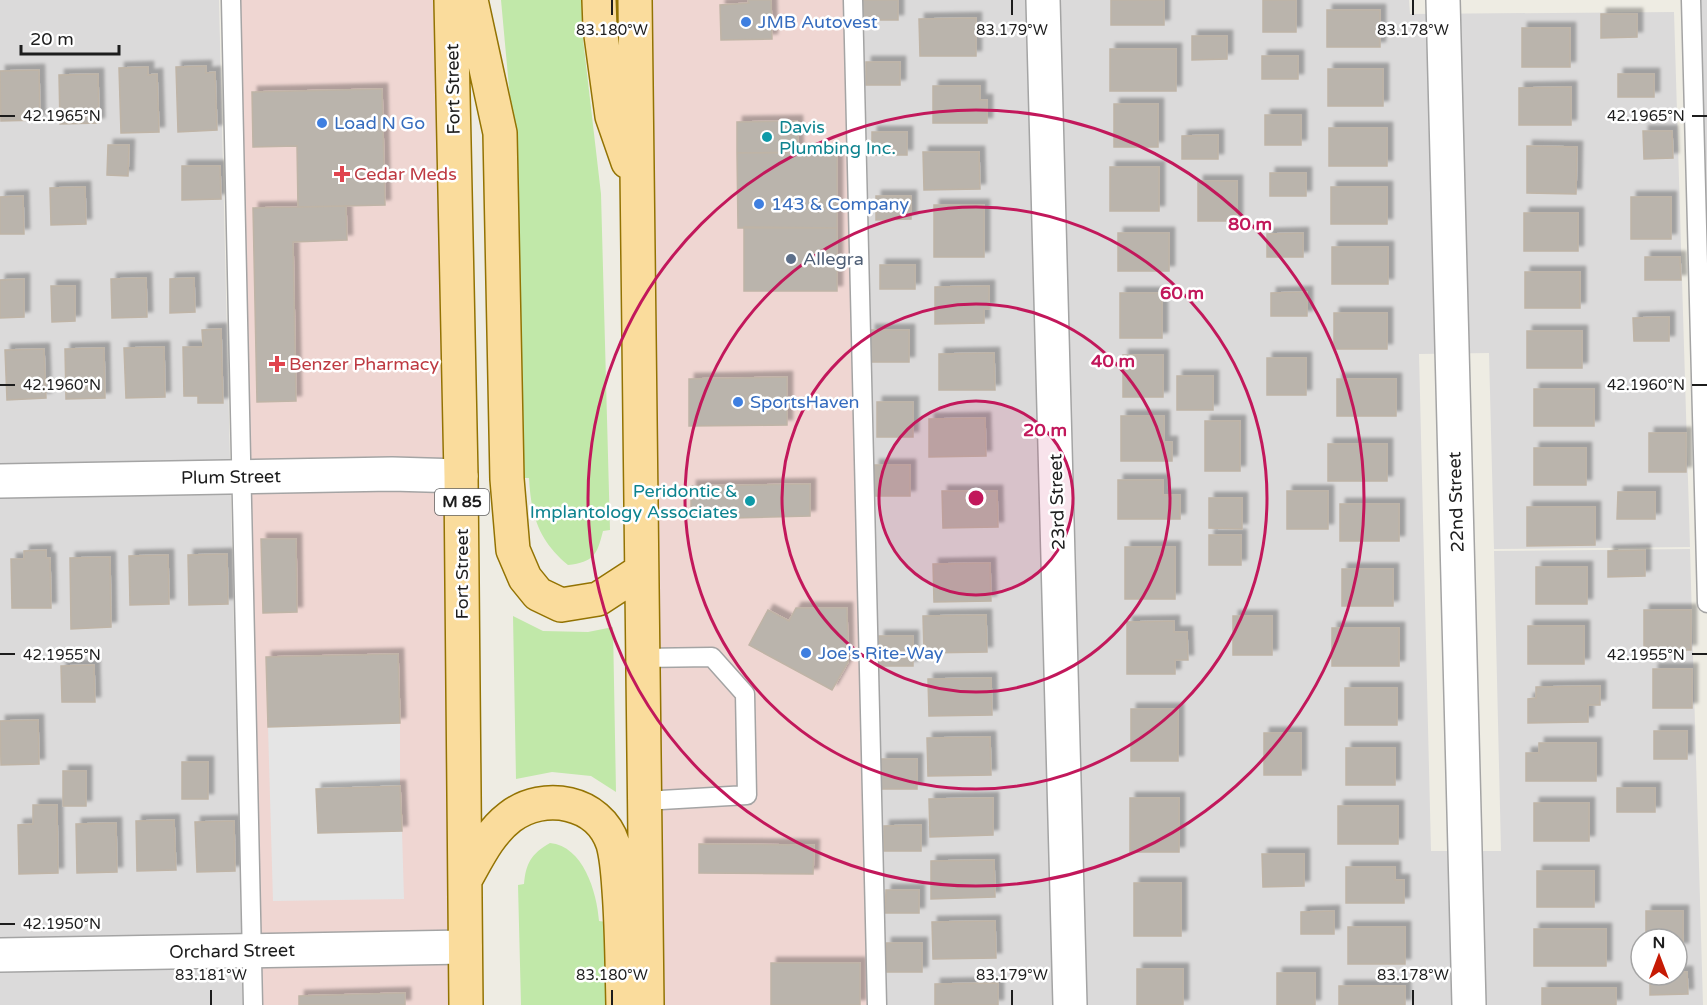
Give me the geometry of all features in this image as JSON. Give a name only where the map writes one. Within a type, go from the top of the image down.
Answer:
[{"type":"main road","name":"Fort Street","points":[[451,0],[461,476],[466,1005]]},
{"type":"main road","points":[[471,0],[500,133],[507,479],[513,550],[525,578],[538,594],[561,605],[598,599],[641,571]]},
{"type":"main road","points":[[599,0],[600,28],[612,116],[636,187]]},
{"type":"main road","points":[[635,0],[647,1005]]},
{"type":"main road","points":[[464,882],[489,838],[509,817],[522,809],[561,801],[582,808],[594,816],[604,827],[613,843],[617,870],[623,1005]]},
{"type":"street","name":"23rd Street","points":[[1043,0],[1070,1005]]},
{"type":"street","name":"22nd Street","points":[[1443,0],[1469,1005]]},
{"type":"street","name":"Plum Street","points":[[0,481],[392,474],[461,476]]},
{"type":"street","name":"Orchard Street","points":[[0,955],[465,947]]},
{"type":"lane","points":[[231,0],[253,1005]]},
{"type":"lane","points":[[853,0],[877,1005]]},
{"type":"lane","points":[[1691,0],[1707,603]]},
{"type":"lane","points":[[642,658],[712,657],[745,694],[747,795],[644,801]]},
{"type":"shaded area","points":[[0,0],[219,0],[243,1005],[0,1005]]},
{"type":"shaded area","points":[[231,0],[451,0],[466,1005],[253,1005]]},
{"type":"shaded area","points":[[635,0],[853,0],[877,1005],[647,1005]]},
{"type":"shaded area","points":[[857,0],[1409,0],[1410,14],[1674,12],[1690,547],[1494,549],[1489,353],[1419,354],[1431,851],[1501,851],[1494,551],[1690,549],[1703,1005],[883,1005]]},
{"type":"shaded area","points":[[1699,0],[1707,0],[1707,327]]},
{"type":"shaded area","points":[[400,723],[400,786],[316,789],[318,833],[402,831],[404,899],[273,901],[268,727]]},
{"type":"green space","points":[[501,0],[582,0],[583,39],[601,194],[610,530],[603,531],[599,546],[593,556],[584,562],[568,565],[543,536],[534,515],[529,478],[522,478],[513,131]]},
{"type":"green space","points":[[513,616],[543,631],[588,632],[613,627],[616,792],[591,776],[552,772],[516,779]]},
{"type":"green space","points":[[550,843],[571,852],[579,861],[591,884],[599,921],[606,922],[608,1005],[521,1005],[518,885],[524,884],[526,870],[534,855]]},
{"type":"building","name":"JMB Autovest","points":[[748,0],[771,0],[772,39],[721,40],[720,5],[749,3]]},
{"type":"building","points":[[862,0],[898,0],[898,20],[862,20]]},
{"type":"building","points":[[1111,0],[1164,0],[1164,25],[1111,25]]},
{"type":"building","points":[[1263,0],[1296,0],[1296,32],[1263,32]]},
{"type":"building","points":[[1327,10],[1380,10],[1380,47],[1327,47]]},
{"type":"building","points":[[1601,14],[1637,14],[1637,37],[1601,38]]},
{"type":"building","points":[[976,18],[976,56],[920,56],[919,19]]},
{"type":"building","points":[[1522,28],[1570,28],[1570,67],[1522,67]]},
{"type":"building","points":[[1192,36],[1227,36],[1227,59],[1192,60]]},
{"type":"building","points":[[1110,49],[1176,49],[1176,91],[1110,91]]},
{"type":"building","points":[[1262,56],[1298,56],[1298,79],[1262,79]]},
{"type":"building","points":[[866,62],[900,62],[900,85],[866,85]]},
{"type":"building","points":[[206,66],[206,73],[215,72],[217,130],[178,132],[176,67]]},
{"type":"building","points":[[148,67],[148,75],[157,74],[159,132],[121,133],[119,68]]},
{"type":"building","points":[[1328,69],[1383,69],[1383,106],[1328,106]]},
{"type":"building","points":[[39,70],[40,120],[1,121],[0,71]]},
{"type":"building","points":[[98,74],[99,123],[60,124],[59,75]]},
{"type":"building","points":[[1618,74],[1654,74],[1654,97],[1618,97]]},
{"type":"building","points":[[933,86],[980,86],[980,100],[987,100],[987,123],[933,123]]},
{"type":"building","points":[[1571,87],[1571,125],[1519,125],[1519,88]]},
{"type":"building","points":[[382,89],[385,205],[298,207],[297,146],[253,147],[252,92]]},
{"type":"building","points":[[1114,104],[1158,104],[1158,147],[1114,147]]},
{"type":"building","points":[[1265,115],[1301,115],[1301,145],[1265,145]]},
{"type":"building","name":"Davis Plumbing Inc.","points":[[797,121],[798,153],[737,153],[737,122]]},
{"type":"building","points":[[1329,128],[1387,128],[1387,166],[1329,166]]},
{"type":"building","points":[[1643,131],[1672,131],[1673,158],[1644,159]]},
{"type":"building","points":[[872,132],[907,132],[907,155],[872,155]]},
{"type":"building","points":[[1218,135],[1218,159],[1182,159],[1182,136]]},
{"type":"building","points":[[108,145],[129,145],[128,176],[107,175]]},
{"type":"building","points":[[1527,146],[1577,147],[1576,194],[1527,193]]},
{"type":"building","points":[[837,152],[837,228],[738,228],[737,153]]},
{"type":"building","points":[[923,152],[979,152],[980,189],[924,190]]},
{"type":"building","points":[[182,166],[220,166],[221,199],[182,200]]},
{"type":"building","points":[[1110,167],[1159,167],[1159,211],[1110,211]]},
{"type":"building","points":[[1270,173],[1306,173],[1306,196],[1270,196]]},
{"type":"building","points":[[1198,181],[1237,181],[1237,221],[1198,221]]},
{"type":"building","points":[[85,187],[86,224],[51,225],[50,188]]},
{"type":"building","points":[[1331,187],[1387,187],[1387,224],[1331,224]]},
{"type":"building","points":[[23,196],[24,234],[0,234],[0,197]]},
{"type":"building","points":[[876,196],[911,196],[911,219],[876,220]]},
{"type":"building","points":[[1631,197],[1671,197],[1671,239],[1631,239]]},
{"type":"building","points":[[934,205],[984,205],[984,257],[934,257]]},
{"type":"building","points":[[346,206],[347,240],[293,242],[296,401],[257,402],[253,208]]},
{"type":"building","points":[[1524,213],[1578,213],[1578,251],[1524,251]]},
{"type":"building","name":"Allegra","points":[[744,227],[837,228],[837,291],[744,291]]},
{"type":"building","points":[[1118,233],[1169,233],[1169,271],[1118,271]]},
{"type":"building","points":[[1303,233],[1303,257],[1267,257],[1267,234]]},
{"type":"building","points":[[1332,247],[1388,247],[1388,284],[1332,284]]},
{"type":"building","points":[[1645,257],[1680,257],[1681,280],[1645,280]]},
{"type":"building","points":[[880,265],[915,265],[915,289],[880,289]]},
{"type":"building","points":[[1525,272],[1580,272],[1580,308],[1525,308]]},
{"type":"building","points":[[146,278],[147,317],[112,318],[111,279]]},
{"type":"building","points":[[194,278],[195,312],[170,313],[170,279]]},
{"type":"building","points":[[24,279],[24,317],[0,318],[0,280]]},
{"type":"building","points":[[51,286],[75,286],[75,321],[52,322]]},
{"type":"building","points":[[989,286],[989,309],[984,309],[984,323],[935,324],[935,287]]},
{"type":"building","points":[[1307,292],[1307,316],[1271,316],[1271,293]]},
{"type":"building","points":[[1120,293],[1162,293],[1162,338],[1120,338]]},
{"type":"building","points":[[1334,313],[1387,313],[1387,349],[1334,349]]},
{"type":"building","points":[[1669,317],[1669,341],[1634,341],[1633,318]]},
{"type":"building","points":[[221,329],[223,403],[198,403],[198,396],[184,396],[183,347],[203,347],[202,330]]},
{"type":"building","points":[[870,330],[909,330],[909,362],[870,362]]},
{"type":"building","points":[[1527,331],[1582,331],[1582,368],[1527,368]]},
{"type":"building","points":[[164,347],[165,397],[126,398],[124,348]]},
{"type":"building","points":[[104,348],[105,398],[66,399],[65,349]]},
{"type":"building","points":[[44,349],[46,398],[7,400],[5,350]]},
{"type":"building","points":[[994,353],[995,390],[939,390],[939,354]]},
{"type":"building","points":[[1123,355],[1163,355],[1163,397],[1123,397]]},
{"type":"building","points":[[1267,358],[1306,358],[1306,395],[1267,395]]},
{"type":"building","points":[[1177,376],[1213,376],[1213,410],[1177,410]]},
{"type":"building","name":"SportsHaven","points":[[787,377],[787,425],[689,426],[689,379]]},
{"type":"building","points":[[1337,379],[1396,379],[1396,416],[1337,416]]},
{"type":"building","points":[[1534,389],[1594,389],[1594,426],[1534,426]]},
{"type":"building","points":[[877,402],[913,402],[913,437],[877,437]]},
{"type":"building","points":[[1121,416],[1164,416],[1164,442],[1172,442],[1172,461],[1121,461]]},
{"type":"building","points":[[985,418],[986,456],[929,457],[929,419]]},
{"type":"building","points":[[1205,421],[1240,421],[1240,471],[1205,471]]},
{"type":"building","points":[[1649,433],[1686,433],[1686,472],[1649,472]]},
{"type":"building","points":[[1328,444],[1387,444],[1387,481],[1328,481]]},
{"type":"building","points":[[1534,448],[1586,448],[1586,485],[1534,485]]},
{"type":"building","points":[[874,465],[910,465],[910,496],[874,496]]},
{"type":"building","points":[[1118,480],[1163,480],[1163,495],[1180,495],[1180,519],[1118,519]]},
{"type":"building","name":"Peridontic & Implantology Associates","points":[[810,484],[810,516],[691,519],[691,486]]},
{"type":"building","points":[[942,491],[997,491],[998,527],[943,528]]},
{"type":"building","points":[[1287,491],[1328,491],[1328,529],[1287,529]]},
{"type":"building","points":[[1618,492],[1655,492],[1655,519],[1617,519]]},
{"type":"building","points":[[1209,498],[1242,498],[1242,529],[1209,528]]},
{"type":"building","points":[[1340,504],[1399,504],[1399,541],[1340,541]]},
{"type":"building","points":[[1527,507],[1595,507],[1595,545],[1527,546]]},
{"type":"building","points":[[1209,535],[1241,535],[1241,565],[1209,565]]},
{"type":"building","points":[[261,539],[296,539],[297,612],[263,613]]},
{"type":"building","points":[[1125,547],[1175,547],[1175,599],[1125,599]]},
{"type":"building","points":[[46,550],[46,558],[50,558],[51,608],[12,608],[11,559],[24,559],[24,551]]},
{"type":"building","points":[[1645,550],[1645,576],[1608,577],[1608,551]]},
{"type":"building","points":[[227,554],[228,604],[189,605],[188,555]]},
{"type":"building","points":[[168,555],[169,604],[130,605],[129,556]]},
{"type":"building","points":[[110,557],[111,627],[71,629],[70,558]]},
{"type":"building","points":[[990,563],[991,601],[934,602],[933,564]]},
{"type":"building","points":[[1536,567],[1587,567],[1587,604],[1536,604]]},
{"type":"building","points":[[1342,569],[1393,569],[1393,606],[1342,606]]},
{"type":"building","name":"Joe's Rite-Way","points":[[796,608],[847,608],[848,662],[832,690],[749,645],[768,610],[789,621]]},
{"type":"building","points":[[1644,610],[1691,610],[1691,650],[1644,650]]},
{"type":"building","points":[[986,615],[987,652],[924,653],[923,616]]},
{"type":"building","points":[[1233,616],[1272,616],[1272,655],[1233,655]]},
{"type":"building","points":[[1174,621],[1174,632],[1187,632],[1188,660],[1175,660],[1175,674],[1127,674],[1127,622]]},
{"type":"building","points":[[1528,626],[1584,626],[1584,664],[1528,664]]},
{"type":"building","points":[[1332,628],[1399,628],[1399,666],[1332,666]]},
{"type":"building","points":[[879,636],[913,636],[913,666],[879,666]]},
{"type":"building","points":[[398,654],[400,723],[268,727],[266,657]]},
{"type":"building","points":[[94,665],[95,702],[62,702],[61,666]]},
{"type":"building","points":[[1653,669],[1692,669],[1692,708],[1653,708]]},
{"type":"building","points":[[991,678],[992,715],[929,716],[928,679]]},
{"type":"building","points":[[1600,686],[1600,705],[1588,705],[1588,722],[1528,723],[1528,699],[1536,698],[1536,687]]},
{"type":"building","points":[[1345,688],[1397,688],[1397,725],[1345,725]]},
{"type":"building","points":[[1131,709],[1178,709],[1178,761],[1131,761]]},
{"type":"building","points":[[38,720],[39,764],[1,765],[0,721]]},
{"type":"building","points":[[1654,731],[1687,731],[1687,759],[1654,759]]},
{"type":"building","points":[[1264,733],[1301,733],[1301,775],[1264,775]]},
{"type":"building","points":[[990,737],[991,775],[928,776],[927,738]]},
{"type":"building","points":[[1539,743],[1596,743],[1596,781],[1526,781],[1526,753],[1539,753]]},
{"type":"building","points":[[1346,748],[1395,748],[1395,785],[1346,785]]},
{"type":"building","points":[[881,759],[917,759],[917,789],[881,789]]},
{"type":"building","points":[[182,762],[208,762],[208,799],[182,799]]},
{"type":"building","points":[[63,771],[86,771],[86,806],[63,806]]},
{"type":"building","points":[[400,786],[402,831],[318,833],[316,789]]},
{"type":"building","points":[[1617,788],[1655,788],[1655,812],[1617,812]]},
{"type":"building","points":[[993,798],[993,835],[930,837],[929,799]]},
{"type":"building","points":[[1130,798],[1179,798],[1179,852],[1130,852]]},
{"type":"building","points":[[1534,803],[1589,803],[1589,841],[1534,841]]},
{"type":"building","points":[[33,805],[57,805],[58,873],[19,874],[18,825],[33,824]]},
{"type":"building","points":[[1338,806],[1398,806],[1398,844],[1338,844]]},
{"type":"building","points":[[174,820],[176,870],[137,871],[136,821]]},
{"type":"building","points":[[234,821],[235,871],[197,872],[195,822]]},
{"type":"building","points":[[116,823],[117,872],[77,873],[76,824]]},
{"type":"building","points":[[921,825],[921,851],[884,851],[884,826]]},
{"type":"building","points":[[699,844],[814,845],[813,874],[699,873]]},
{"type":"building","points":[[1262,854],[1304,854],[1304,886],[1263,887]]},
{"type":"building","points":[[994,860],[995,897],[931,899],[931,861]]},
{"type":"building","points":[[1346,867],[1395,867],[1395,880],[1404,880],[1404,903],[1346,903]]},
{"type":"building","points":[[1537,871],[1594,871],[1594,907],[1537,907]]},
{"type":"building","points":[[1134,883],[1181,883],[1181,936],[1134,936]]},
{"type":"building","points":[[886,890],[919,890],[919,913],[885,913]]},
{"type":"building","points":[[1334,911],[1334,934],[1301,934],[1301,912]]},
{"type":"building","points":[[1646,911],[1683,911],[1683,927],[1646,927]]},
{"type":"building","points":[[995,921],[996,958],[933,959],[932,922]]},
{"type":"building","points":[[1348,927],[1405,927],[1405,964],[1348,964]]},
{"type":"building","points":[[1534,929],[1606,929],[1606,966],[1534,966]]},
{"type":"building","points":[[886,943],[922,943],[922,972],[886,972]]},
{"type":"building","points":[[771,963],[860,963],[860,1005],[771,1005]]},
{"type":"building","points":[[1137,969],[1183,969],[1183,1005],[1137,1005]]},
{"type":"building","points":[[1277,973],[1315,973],[1315,1005],[1277,1005]]},
{"type":"building","points":[[998,983],[998,1005],[935,1005],[935,984]]},
{"type":"building","points":[[1339,986],[1405,986],[1405,1005],[1339,1005]]},
{"type":"building","points":[[1650,987],[1688,987],[1688,994],[1650,995]]},
{"type":"building","points":[[1542,988],[1616,988],[1616,1005],[1542,1005]]},
{"type":"building","points":[[405,993],[405,1005],[299,1005],[299,996]]},
{"type":"place","name":"JMB Autovest","points":[[746,22]]},
{"type":"place","name":"Load N Go","points":[[322,123]]},
{"type":"place","name":"Davis Plumbing Inc.","points":[[767,137]]},
{"type":"place","name":"Cedar Meds","points":[[342,174]]},
{"type":"place","name":"143 & Company","points":[[759,204]]},
{"type":"place","name":"Allegra","points":[[791,259]]},
{"type":"place","name":"Benzer Pharmacy","points":[[277,364]]},
{"type":"place","name":"SportsHaven","points":[[738,402]]},
{"type":"place","name":"Peridontic & Implantology Associates","points":[[750,501]]},
{"type":"place","name":"Joe's Rite-Way","points":[[806,653]]}]
